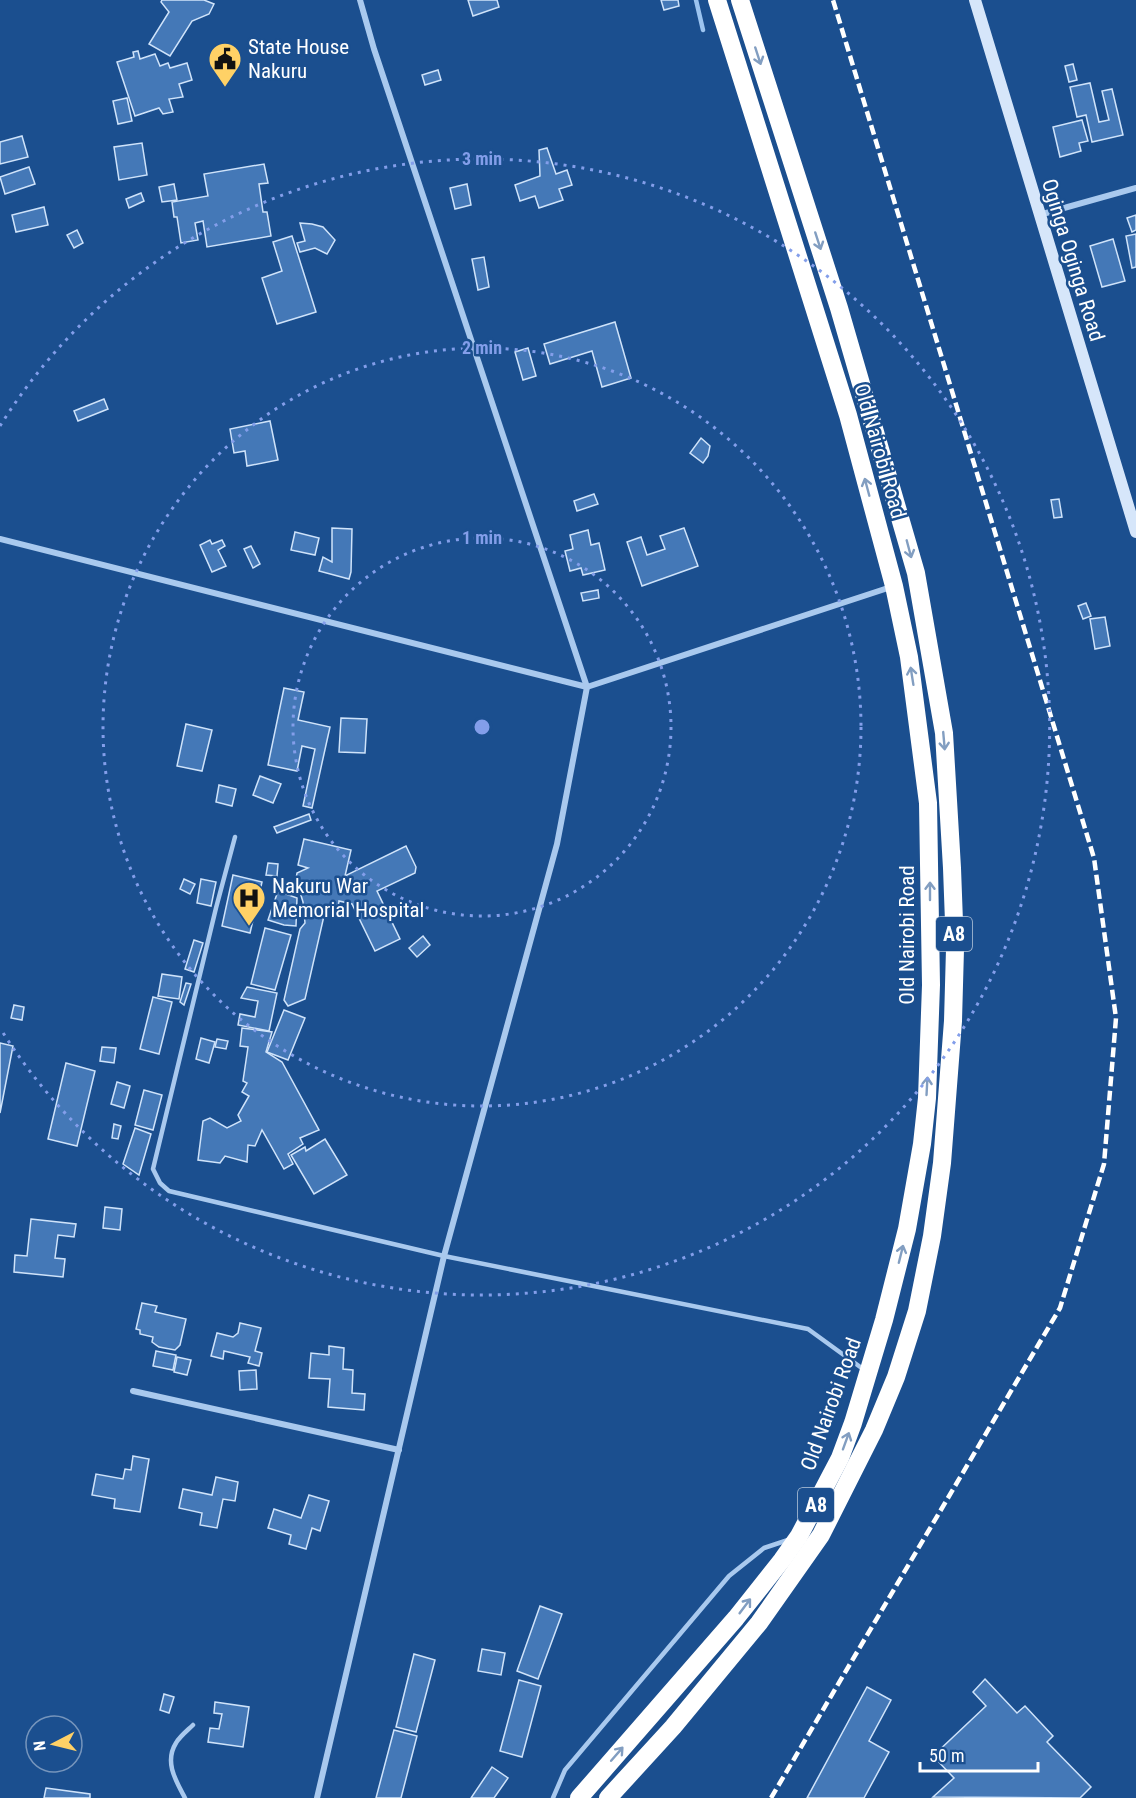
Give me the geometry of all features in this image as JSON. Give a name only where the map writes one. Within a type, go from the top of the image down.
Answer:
[{"type":"highway","name":"Old Nairobi Road","points":[[579,1798],[736,1618],[799,1536],[840,1458],[868,1373],[907,1229],[922,1144],[927,1098],[931,996],[928,803],[919,726],[894,585],[848,415],[717,0]]},
{"type":"highway","name":"Old Nairobi Road","points":[[608,1798],[674,1727],[759,1623],[821,1534],[874,1430],[896,1377],[917,1311],[942,1163],[953,1033],[955,949],[950,806],[939,700],[916,573],[839,308],[740,0]]},
{"type":"street","points":[[317,1798],[444,1256],[557,844],[587,687],[374,49],[360,0]]},
{"type":"street","name":"Oginga Oginga Road","points":[[975,0],[1136,532]]},
{"type":"street","points":[[1039,215],[1136,188]]},
{"type":"street","points":[[0,539],[587,687],[894,585]]},
{"type":"street","points":[[133,1391],[399,1450]]},
{"type":"lane","points":[[235,837],[153,1169],[160,1183],[168,1191],[444,1256],[808,1329],[868,1373]]},
{"type":"lane","points":[[553,1798],[565,1770],[729,1576],[764,1548],[799,1536]]},
{"type":"lane","points":[[185,1798],[175,1780],[170,1762],[176,1743],[193,1725]]},
{"type":"building","points":[[162,0],[204,0],[214,4],[209,14],[192,21],[170,56],[149,44],[169,12],[161,2]]},
{"type":"building","points":[[468,0],[497,0],[499,7],[473,16]]},
{"type":"building","points":[[661,0],[678,0],[679,6],[664,10]]},
{"type":"building","points":[[138,51],[140,59],[155,54],[160,66],[168,63],[170,68],[187,63],[192,80],[179,84],[183,97],[169,99],[173,112],[163,114],[159,108],[135,116],[117,62],[134,57],[133,52]]},
{"type":"building","points":[[1073,64],[1077,80],[1069,82],[1065,66]]},
{"type":"building","points":[[438,70],[441,80],[425,85],[422,75]]},
{"type":"building","points":[[1090,83],[1099,122],[1109,120],[1102,91],[1112,89],[1123,135],[1092,142],[1086,115],[1077,117],[1070,87]]},
{"type":"building","points":[[127,98],[132,121],[118,124],[113,101]]},
{"type":"building","points":[[1082,120],[1088,141],[1079,143],[1081,151],[1060,157],[1053,127]]},
{"type":"building","points":[[22,136],[28,157],[0,164],[0,142]]},
{"type":"building","points":[[142,143],[147,175],[119,180],[114,147]]},
{"type":"building","points":[[547,148],[556,174],[567,170],[572,185],[559,189],[563,200],[539,208],[535,196],[520,201],[515,185],[540,176],[539,150]]},
{"type":"building","points":[[264,164],[268,183],[259,184],[263,212],[267,212],[271,236],[207,247],[203,221],[195,223],[198,240],[181,243],[172,202],[208,196],[204,174]]},
{"type":"building","points":[[29,167],[35,184],[5,194],[0,177]]},
{"type":"building","points":[[174,184],[177,200],[162,202],[159,187]]},
{"type":"building","points":[[467,184],[471,205],[455,209],[450,188]]},
{"type":"building","points":[[141,193],[144,201],[129,208],[126,199]]},
{"type":"building","points":[[44,207],[48,225],[16,232],[12,215]]},
{"type":"building","points":[[1136,215],[1136,230],[1132,232],[1127,218]]},
{"type":"building","points":[[300,223],[323,227],[335,240],[327,254],[315,248],[300,252],[297,243],[305,241]]},
{"type":"building","points":[[77,230],[83,243],[74,248],[67,235]]},
{"type":"building","points":[[1136,234],[1136,267],[1132,268],[1126,236]]},
{"type":"building","points":[[292,236],[316,312],[277,324],[262,278],[282,271],[273,242]]},
{"type":"building","points":[[1113,239],[1125,281],[1102,287],[1090,246]]},
{"type":"building","points":[[484,257],[489,287],[478,290],[472,259]]},
{"type":"building","points":[[615,322],[631,378],[602,387],[592,351],[550,364],[544,344]]},
{"type":"building","points":[[528,348],[536,376],[523,380],[515,352]]},
{"type":"building","points":[[104,399],[108,409],[78,421],[74,411]]},
{"type":"building","points":[[270,421],[278,460],[247,466],[245,451],[234,453],[230,429]]},
{"type":"building","points":[[701,438],[710,446],[708,456],[703,463],[690,453]]},
{"type":"building","points":[[594,494],[598,504],[577,511],[574,501]]},
{"type":"building","points":[[1059,499],[1062,517],[1054,518],[1051,500]]},
{"type":"building","points":[[332,528],[352,529],[349,579],[319,571],[323,557],[332,562]]},
{"type":"building","points":[[684,528],[698,566],[642,586],[627,542],[641,537],[647,555],[665,549],[660,536]]},
{"type":"building","points":[[588,530],[591,545],[599,543],[605,570],[583,575],[581,568],[570,571],[565,551],[573,549],[570,535]]},
{"type":"building","points":[[295,532],[319,538],[315,555],[291,550]]},
{"type":"building","points":[[210,540],[212,544],[222,540],[225,546],[218,550],[226,566],[212,572],[200,545]]},
{"type":"building","points":[[251,546],[260,564],[253,568],[244,549]]},
{"type":"building","points":[[598,590],[599,598],[583,601],[581,593]]},
{"type":"building","points":[[1086,603],[1091,616],[1083,619],[1078,606]]},
{"type":"building","points":[[1105,617],[1110,646],[1095,649],[1090,619]]},
{"type":"building","points":[[284,688],[304,692],[298,720],[330,727],[312,808],[303,806],[315,749],[302,746],[297,771],[268,765]]},
{"type":"building","points":[[341,718],[367,719],[365,753],[339,752]]},
{"type":"building","points":[[186,724],[212,730],[202,771],[177,766]]},
{"type":"building","points":[[260,776],[281,784],[273,803],[253,795]]},
{"type":"building","points":[[219,785],[236,789],[232,806],[216,802]]},
{"type":"building","points":[[309,814],[311,820],[277,833],[274,827]]},
{"type":"building","points":[[304,839],[351,850],[345,876],[406,846],[416,867],[415,873],[377,891],[400,939],[375,951],[352,904],[339,901],[338,910],[326,907],[305,999],[288,1006],[284,1000],[300,929],[305,923],[303,902],[296,879],[297,873],[308,868],[298,865]]},
{"type":"building","points":[[268,863],[278,864],[277,876],[266,875]]},
{"type":"building","points":[[233,875],[262,882],[250,933],[222,926]]},
{"type":"building","points":[[184,879],[195,884],[190,894],[180,889]]},
{"type":"building","points":[[201,879],[216,882],[211,906],[197,903]]},
{"type":"building","points":[[278,891],[297,898],[296,926],[268,920]]},
{"type":"building","points":[[265,928],[291,935],[275,990],[251,984]]},
{"type":"building","points":[[423,936],[430,945],[417,957],[409,948]]},
{"type":"building","points":[[194,940],[203,943],[194,972],[185,969]]},
{"type":"building","points":[[162,974],[182,977],[179,999],[158,996]]},
{"type":"building","points":[[186,983],[191,984],[184,1005],[180,1002]]},
{"type":"building","points":[[247,987],[277,993],[269,1031],[238,1025],[240,1014],[255,1017],[258,1001],[241,998]]},
{"type":"building","points":[[153,997],[172,1002],[159,1054],[140,1049]]},
{"type":"building","points":[[14,1005],[24,1007],[22,1020],[11,1018]]},
{"type":"building","points":[[284,1010],[305,1018],[288,1060],[267,1052]]},
{"type":"building","points":[[242,1028],[272,1032],[266,1052],[282,1062],[319,1130],[300,1138],[303,1144],[288,1154],[293,1164],[284,1169],[262,1130],[255,1146],[248,1145],[247,1162],[225,1156],[220,1163],[198,1160],[203,1121],[210,1118],[227,1128],[241,1121],[238,1115],[249,1096],[242,1092],[247,1083],[243,1081],[248,1047],[240,1046]]},
{"type":"building","points":[[201,1038],[215,1042],[209,1063],[196,1059]]},
{"type":"building","points":[[217,1039],[228,1041],[226,1049],[215,1047]]},
{"type":"building","points":[[0,1043],[13,1046],[0,1113]]},
{"type":"building","points":[[102,1047],[116,1048],[114,1063],[100,1061]]},
{"type":"building","points":[[66,1063],[95,1071],[77,1146],[48,1139]]},
{"type":"building","points":[[117,1082],[130,1086],[124,1108],[111,1104]]},
{"type":"building","points":[[144,1090],[162,1095],[153,1130],[135,1125]]},
{"type":"building","points":[[114,1124],[121,1126],[118,1139],[112,1138]]},
{"type":"building","points":[[135,1128],[151,1134],[139,1175],[123,1164]]},
{"type":"building","points":[[325,1139],[347,1175],[314,1194],[291,1155],[305,1147],[306,1151]]},
{"type":"building","points":[[105,1207],[122,1209],[120,1230],[103,1228]]},
{"type":"building","points":[[31,1219],[76,1224],[74,1237],[58,1235],[55,1258],[65,1259],[63,1277],[14,1272],[15,1255],[27,1256]]},
{"type":"building","points":[[142,1303],[157,1306],[155,1312],[186,1319],[180,1345],[175,1350],[159,1347],[152,1342],[153,1337],[140,1334],[140,1330],[136,1329]]},
{"type":"building","points":[[240,1323],[261,1328],[255,1351],[262,1353],[259,1366],[248,1363],[250,1357],[224,1351],[223,1359],[211,1356],[217,1333],[233,1337],[238,1333]]},
{"type":"building","points":[[329,1346],[344,1348],[343,1369],[353,1370],[352,1393],[365,1394],[364,1410],[328,1407],[330,1379],[309,1378],[311,1353],[329,1355]]},
{"type":"building","points":[[156,1351],[176,1355],[173,1370],[153,1366]]},
{"type":"building","points":[[177,1357],[191,1360],[187,1375],[174,1372]]},
{"type":"building","points":[[256,1370],[257,1389],[240,1390],[239,1371]]},
{"type":"building","points":[[133,1456],[149,1459],[140,1512],[114,1508],[115,1499],[92,1495],[96,1474],[123,1479],[125,1469],[131,1470]]},
{"type":"building","points":[[216,1477],[238,1482],[235,1501],[223,1499],[217,1528],[200,1525],[202,1513],[179,1508],[183,1489],[212,1495]]},
{"type":"building","points":[[309,1495],[329,1501],[320,1531],[312,1528],[306,1549],[289,1544],[291,1535],[268,1528],[274,1509],[301,1518]]},
{"type":"building","points":[[540,1606],[562,1614],[538,1679],[517,1671]]},
{"type":"building","points":[[482,1649],[505,1653],[501,1675],[478,1671]]},
{"type":"building","points":[[414,1654],[435,1660],[416,1732],[396,1727]]},
{"type":"building","points":[[985,1679],[1017,1713],[1025,1706],[1053,1736],[1047,1742],[1091,1787],[1080,1798],[933,1797],[954,1778],[933,1756],[986,1706],[973,1692]]},
{"type":"building","points":[[519,1680],[541,1686],[522,1757],[500,1751]]},
{"type":"building","points":[[867,1687],[891,1700],[869,1741],[889,1752],[864,1798],[807,1798]]},
{"type":"building","points":[[164,1694],[174,1697],[169,1713],[160,1710]]},
{"type":"building","points":[[215,1702],[249,1707],[243,1747],[208,1742],[210,1728],[219,1729],[222,1714],[214,1713]]},
{"type":"building","points":[[394,1730],[417,1736],[401,1798],[376,1798]]},
{"type":"building","points":[[492,1767],[508,1778],[494,1798],[471,1798]]},
{"type":"building","points":[[46,1788],[90,1794],[90,1798],[44,1798]]},
{"type":"waterway","points":[[696,0],[703,30]]},
{"type":"railway","points":[[771,1798],[1060,1308],[1104,1164],[1116,1018],[1094,858],[833,0]]},
{"type":"place","name":"State House Nakuru","points":[[225,88]]},
{"type":"place","name":"Nakuru War Memorial Hospital","points":[[249,927]]}]
